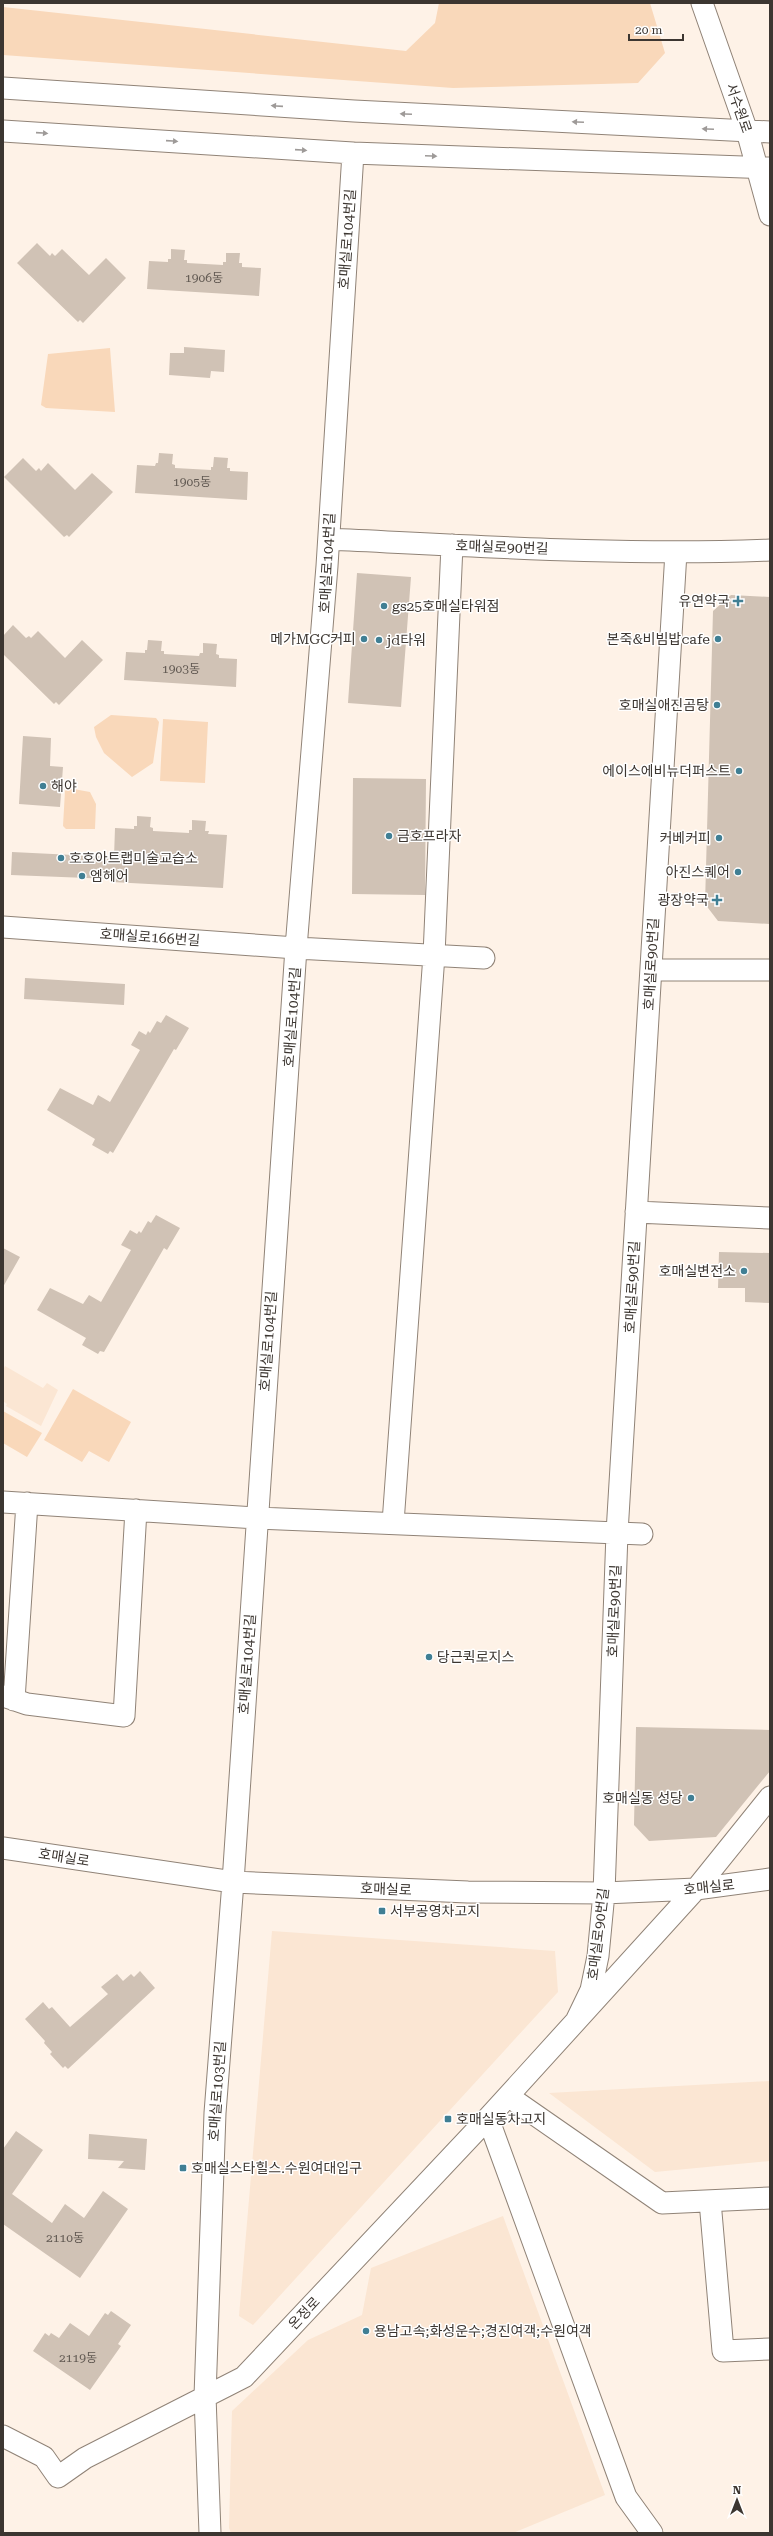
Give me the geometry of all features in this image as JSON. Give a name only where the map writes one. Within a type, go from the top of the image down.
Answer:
[{"type":"street","name":"서수원로","points":[[702,3],[747,131],[764,168],[770,215]]},
{"type":"street","points":[[3,88],[354,111],[770,132]]},
{"type":"street","points":[[3,131],[353,153],[764,168]]},
{"type":"street","name":"호매실로104번길","points":[[233,1882],[296,948],[329,539],[353,153]]},
{"type":"street","name":"호매실로90번길","points":[[329,539],[452,545],[676,552],[770,550]]},
{"type":"street","points":[[393,1524],[434,955],[452,545]]},
{"type":"street","name":"호매실로90번길","points":[[578,2019],[591,1990],[598,1956],[604,1893],[617,1533],[676,552]]},
{"type":"street","name":"호매실로166번길","points":[[3,927],[296,948],[484,958]]},
{"type":"street","points":[[651,970],[770,970]]},
{"type":"street","points":[[636,1212],[770,1218]]},
{"type":"street","points":[[3,1502],[257,1518],[642,1534]]},
{"type":"street","points":[[27,1503],[8,1698],[27,1704],[124,1716],[136,1510]]},
{"type":"street","name":"온정로","points":[[3,2436],[44,2457],[58,2477],[84,2458],[244,2377],[488,2118],[696,1889],[770,1797]]},
{"type":"street","name":"호매실로","points":[[3,1848],[233,1882],[468,1892],[604,1893],[696,1889],[770,1880]]},
{"type":"street","name":"호매실로103번길","points":[[205,2396],[215,2114],[233,1882]]},
{"type":"street","points":[[508,2096],[662,2203],[770,2198]]},
{"type":"street","points":[[488,2118],[626,2497],[652,2533]]},
{"type":"street","points":[[710,2200],[723,2351],[770,2349]]},
{"type":"street","points":[[205,2396],[210,2533]]},
{"type":"shaded area","points":[[439,3],[650,3],[665,53],[638,83],[453,88],[3,55],[3,7],[406,51],[435,23]]},
{"type":"shaded area","points":[[110,348],[115,412],[46,408],[41,405],[48,354]]},
{"type":"shaded area","points":[[111,715],[156,718],[159,722],[153,763],[132,777],[104,753],[96,737],[94,727]]},
{"type":"shaded area","points":[[163,719],[208,722],[205,783],[160,781]]},
{"type":"shaded area","points":[[68,788],[90,792],[96,804],[95,829],[66,829],[63,826],[65,791]]},
{"type":"shaded area","points":[[5,1366],[43,1388],[47,1383],[58,1390],[41,1426],[6,1406],[7,1404],[3,1401],[3,1370]]},
{"type":"shaded area","points":[[73,1389],[131,1422],[109,1462],[89,1451],[82,1462],[44,1440]]},
{"type":"shaded area","points":[[3,1411],[42,1433],[27,1457],[3,1443]]},
{"type":"shaded area","points":[[272,1931],[555,1951],[558,1992],[253,2325],[239,2316]]},
{"type":"shaded area","points":[[770,2081],[770,2161],[655,2172],[549,2093]]},
{"type":"shaded area","points":[[503,2216],[605,2495],[513,2533],[231,2533],[229,2528],[232,2411],[308,2340],[362,2315],[371,2268]]},
{"type":"building","points":[[37,243],[50,256],[52,253],[55,256],[62,249],[89,275],[106,258],[126,278],[83,323],[80,320],[78,322],[17,263]]},
{"type":"building","points":[[171,249],[185,250],[184,260],[187,260],[187,263],[223,265],[223,262],[226,262],[226,253],[240,253],[239,263],[242,263],[242,267],[261,268],[259,296],[147,289],[149,261],[168,262],[168,259],[171,259]]},
{"type":"building","points":[[184,347],[225,350],[224,372],[211,371],[210,378],[169,375],[170,353],[184,353]]},
{"type":"building","points":[[159,453],[173,454],[172,464],[175,465],[175,468],[211,470],[211,467],[213,467],[214,457],[228,458],[227,468],[230,468],[230,471],[248,472],[247,500],[135,493],[137,465],[155,466],[156,463],[158,463]]},
{"type":"building","points":[[23,458],[36,471],[39,468],[41,471],[48,463],[75,490],[92,473],[113,492],[69,537],[67,535],[64,537],[4,477]]},
{"type":"building","name":"jd타워","points":[[357,573],[411,577],[401,707],[348,703]]},
{"type":"building","points":[[731,595],[770,597],[770,924],[718,921],[705,904],[713,611]]},
{"type":"building","points":[[13,625],[26,638],[29,636],[31,638],[38,631],[65,658],[82,640],[103,660],[59,705],[56,702],[54,704],[3,654],[3,636]]},
{"type":"building","points":[[148,640],[162,641],[161,651],[164,651],[164,654],[199,656],[200,653],[203,653],[203,643],[217,644],[216,654],[219,655],[219,658],[237,659],[236,687],[124,680],[126,652],[145,653],[145,650],[147,650]]},
{"type":"building","points":[[23,736],[51,738],[50,766],[63,767],[60,807],[19,804]]},
{"type":"building","name":"금호프라자","points":[[353,778],[426,779],[425,895],[352,894]]},
{"type":"building","points":[[137,816],[151,817],[150,827],[153,828],[153,831],[189,833],[189,830],[192,830],[192,820],[206,821],[205,831],[209,831],[208,834],[227,835],[223,888],[112,882],[112,879],[11,875],[12,852],[114,857],[115,828],[134,829],[134,826],[137,826]]},
{"type":"building","points":[[25,978],[125,984],[124,1005],[24,999]]},
{"type":"building","points":[[166,1015],[189,1028],[176,1050],[174,1049],[113,1153],[110,1151],[108,1154],[92,1145],[95,1139],[47,1110],[60,1088],[93,1105],[98,1095],[110,1102],[140,1050],[131,1045],[139,1031],[146,1035],[148,1031],[150,1033],[157,1021],[161,1023]]},
{"type":"building","points":[[156,1215],[180,1228],[167,1250],[164,1248],[104,1352],[100,1351],[98,1354],[82,1345],[86,1338],[37,1310],[50,1288],[83,1304],[89,1295],[101,1302],[131,1250],[121,1245],[130,1230],[137,1234],[139,1231],[141,1233],[148,1221],[151,1223]]},
{"type":"building","points":[[3,1248],[20,1257],[3,1287]]},
{"type":"building","name":"호매실변전소","points":[[719,1252],[770,1253],[770,1303],[745,1302],[745,1288],[718,1288]]},
{"type":"building","name":"호매실동 성당","points":[[636,1727],[770,1730],[770,1771],[716,1837],[649,1841],[634,1825]]},
{"type":"building","points":[[140,1971],[155,1988],[68,2069],[65,2066],[63,2068],[50,2054],[52,2052],[44,2043],[45,2041],[25,2019],[43,2002],[49,2009],[52,2007],[70,2027],[108,1994],[101,1987],[117,1974],[123,1981],[131,1974],[134,1977]]},
{"type":"building","points":[[16,2131],[43,2150],[12,2194],[52,2223],[65,2204],[84,2218],[103,2191],[128,2209],[80,2278],[3,2224],[3,2149]]},
{"type":"building","points":[[89,2134],[147,2139],[145,2170],[118,2168],[124,2161],[88,2159]]},
{"type":"building","points":[[111,2311],[131,2325],[118,2344],[121,2346],[90,2390],[33,2351],[45,2333],[49,2336],[51,2333],[59,2338],[70,2323],[89,2336],[105,2313],[108,2315]]},
{"type":"place","name":"유연약국","points":[[738,601]]},
{"type":"place","name":"gs25호매실타워점","points":[[384,606]]},
{"type":"place","name":"메가MGC커피","points":[[364,639]]},
{"type":"place","name":"본죽&비빔밥cafe","points":[[718,639]]},
{"type":"place","name":"jd타워","points":[[379,640]]},
{"type":"place","name":"호매실애진곰탕","points":[[717,705]]},
{"type":"place","name":"에이스에비뉴더퍼스트","points":[[739,771]]},
{"type":"place","name":"해야","points":[[43,786]]},
{"type":"place","name":"금호프라자","points":[[389,836]]},
{"type":"place","name":"커베커피","points":[[719,838]]},
{"type":"place","name":"호호아트랩미술교습소","points":[[61,858]]},
{"type":"place","name":"아진스퀘어","points":[[738,872]]},
{"type":"place","name":"엠헤어","points":[[82,876]]},
{"type":"place","name":"광장약국","points":[[717,900]]},
{"type":"place","name":"호매실변전소","points":[[744,1271]]},
{"type":"place","name":"당근퀵로지스","points":[[429,1657]]},
{"type":"place","name":"호매실동 성당","points":[[691,1798]]},
{"type":"place","name":"서부공영차고지","points":[[382,1911]]},
{"type":"place","name":"호매실동차고지","points":[[448,2119]]},
{"type":"place","name":"호매실스타힐스.수원여대입구","points":[[183,2168]]},
{"type":"place","name":"용남고속;화성운수;경진여객;수원여객","points":[[366,2331]]}]
